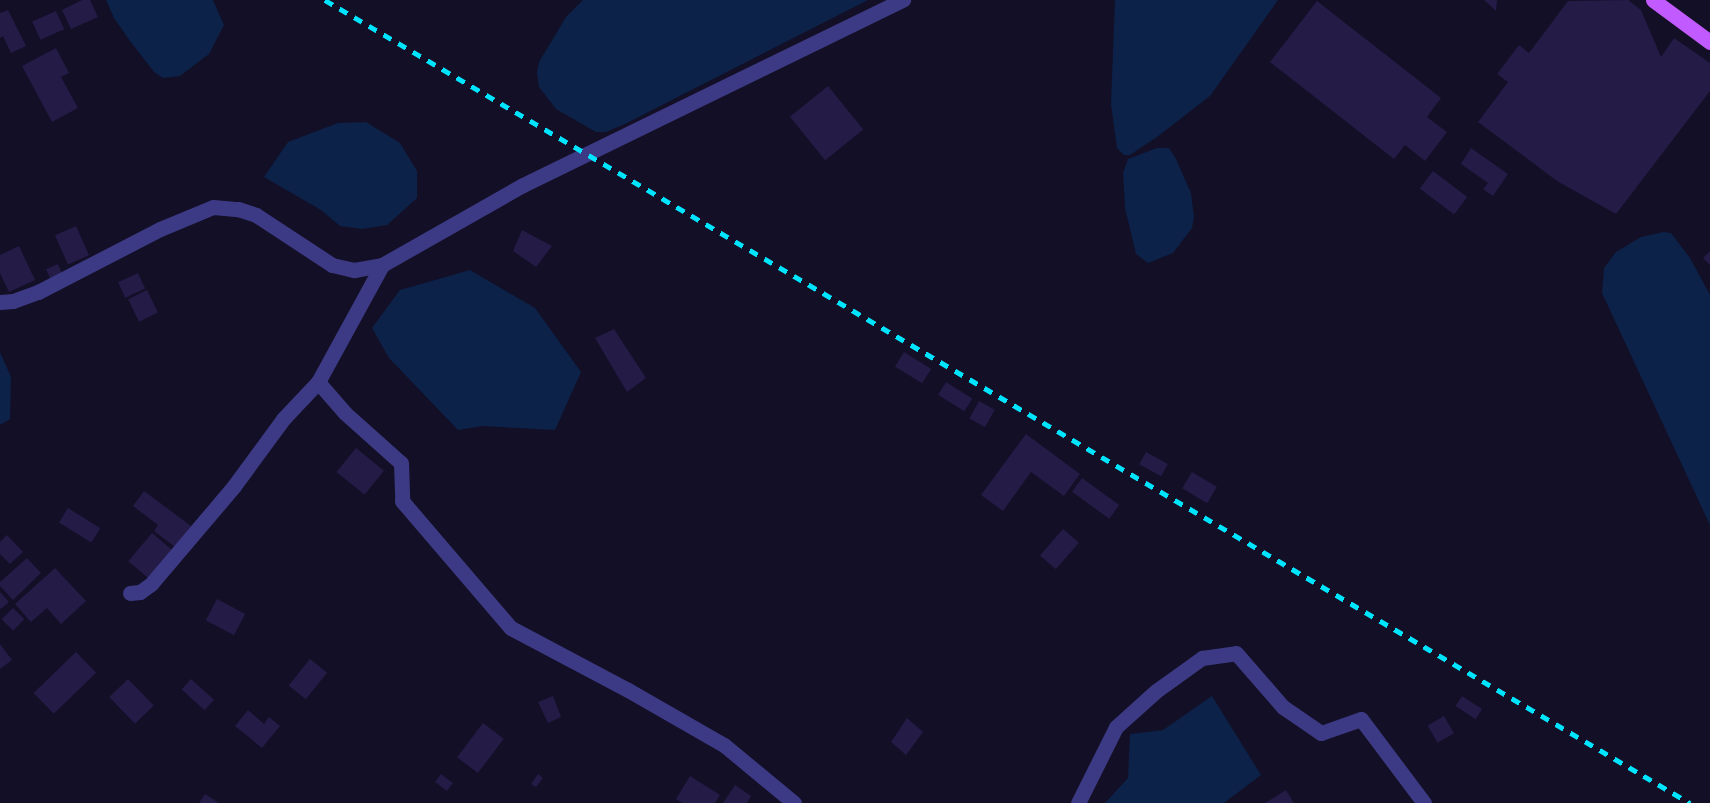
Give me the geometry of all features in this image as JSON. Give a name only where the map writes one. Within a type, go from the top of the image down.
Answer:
[{"type":"main road","points":[[1653,0],[1710,42]]},
{"type":"street","points":[[0,302],[13,301],[38,292],[160,229],[213,207],[238,209],[256,215],[332,265],[354,270],[382,265],[523,184],[903,0]]},
{"type":"street","points":[[130,593],[141,592],[151,584],[234,486],[284,418],[318,382],[382,265]]},
{"type":"street","points":[[318,382],[345,413],[401,463],[402,501],[511,628],[628,690],[724,745],[794,803]]},
{"type":"street","points":[[1078,803],[1116,727],[1156,691],[1202,658],[1236,653],[1283,707],[1321,733],[1361,719],[1424,803]]},
{"type":"water","points":[[106,0],[213,0],[224,25],[209,54],[180,76],[163,78],[154,72],[130,41],[114,18]]},
{"type":"water","points":[[583,0],[868,0],[625,124],[606,132],[596,132],[556,109],[539,87],[537,73],[539,62],[566,17]]},
{"type":"water","points":[[1115,0],[1278,0],[1210,96],[1157,137],[1130,155],[1124,155],[1117,148],[1111,104]]},
{"type":"water","points":[[366,122],[400,143],[417,171],[417,198],[387,225],[362,229],[340,226],[321,210],[264,177],[288,142],[338,123]]},
{"type":"water","points":[[1157,148],[1169,148],[1176,159],[1191,193],[1194,217],[1192,228],[1173,253],[1148,263],[1136,254],[1125,208],[1123,173],[1128,159]]},
{"type":"water","points":[[1664,232],[1671,233],[1690,258],[1710,295],[1710,525],[1602,293],[1604,268],[1616,252],[1641,237]]},
{"type":"water","points":[[470,270],[535,308],[581,372],[555,430],[483,426],[458,430],[389,358],[372,328],[400,290]]},
{"type":"water","points":[[0,352],[11,377],[10,419],[0,425]]},
{"type":"water","points":[[1212,696],[1261,775],[1224,803],[1105,803],[1128,778],[1130,734],[1163,730]]},
{"type":"building","points":[[82,0],[90,0],[98,17],[71,29],[62,10]]},
{"type":"building","points":[[1484,0],[1497,0],[1496,11]]},
{"type":"building","points":[[1628,0],[1641,10],[1661,57],[1674,38],[1710,63],[1710,91],[1616,214],[1557,181],[1478,122],[1508,82],[1497,74],[1519,45],[1529,53],[1568,1]]},
{"type":"building","points":[[1317,1],[1441,98],[1427,117],[1447,132],[1425,161],[1405,145],[1394,159],[1270,62]]},
{"type":"building","points":[[8,10],[26,46],[11,53],[3,36],[0,38],[0,13]]},
{"type":"building","points":[[56,11],[64,29],[40,40],[32,22]]},
{"type":"building","points":[[56,48],[69,73],[61,77],[78,108],[52,122],[22,66]]},
{"type":"building","points":[[828,86],[863,130],[825,160],[790,117]]},
{"type":"building","points":[[1471,148],[1508,174],[1493,196],[1483,189],[1488,183],[1461,164]]},
{"type":"building","points":[[1433,171],[1467,197],[1454,214],[1420,189]]},
{"type":"building","points":[[76,226],[89,255],[68,265],[55,235]]},
{"type":"building","points":[[522,230],[552,246],[536,267],[513,251]]},
{"type":"building","points":[[19,246],[35,280],[9,292],[0,273],[0,255]]},
{"type":"building","points":[[1710,251],[1710,265],[1703,258]]},
{"type":"building","points":[[58,264],[63,275],[51,280],[46,269]]},
{"type":"building","points":[[138,273],[145,288],[125,298],[118,282]]},
{"type":"building","points":[[147,290],[158,312],[139,322],[128,299]]},
{"type":"building","points":[[614,329],[646,378],[627,392],[595,338]]},
{"type":"building","points":[[904,352],[931,369],[922,383],[895,366]]},
{"type":"building","points":[[946,382],[972,398],[964,411],[938,395]]},
{"type":"building","points":[[979,401],[995,410],[985,427],[969,418]]},
{"type":"building","points":[[1026,434],[1080,474],[1064,496],[1031,472],[1003,511],[981,495]]},
{"type":"building","points":[[356,448],[384,471],[364,495],[336,472]]},
{"type":"building","points":[[1146,452],[1168,464],[1161,476],[1139,464]]},
{"type":"building","points":[[1192,472],[1217,487],[1207,503],[1182,488]]},
{"type":"building","points":[[1082,478],[1119,505],[1109,519],[1072,492]]},
{"type":"building","points":[[144,491],[191,526],[175,547],[154,531],[158,525],[133,506]]},
{"type":"building","points":[[68,508],[100,528],[91,543],[59,522]]},
{"type":"building","points":[[1063,529],[1079,543],[1056,569],[1040,555]]},
{"type":"building","points":[[152,533],[172,550],[148,578],[128,561]]},
{"type":"building","points":[[7,535],[23,552],[10,564],[0,554],[0,542]]},
{"type":"building","points":[[27,558],[41,573],[13,600],[0,586],[0,582]]},
{"type":"building","points":[[55,568],[86,601],[61,624],[47,608],[31,622],[15,604]]},
{"type":"building","points":[[0,592],[9,602],[1,609],[0,608]]},
{"type":"building","points":[[217,599],[245,614],[234,635],[206,620]]},
{"type":"building","points":[[13,608],[24,619],[13,631],[2,619]]},
{"type":"building","points":[[0,644],[12,660],[0,669]]},
{"type":"building","points":[[76,652],[96,673],[54,714],[34,693]]},
{"type":"building","points":[[310,659],[327,673],[306,699],[289,685]]},
{"type":"building","points":[[128,679],[154,706],[135,724],[109,697]]},
{"type":"building","points":[[191,679],[214,700],[205,710],[182,689]]},
{"type":"building","points":[[553,696],[561,717],[548,723],[538,702]]},
{"type":"building","points":[[1462,696],[1482,709],[1476,719],[1455,706]]},
{"type":"building","points":[[248,710],[264,724],[269,717],[280,726],[262,748],[235,726]]},
{"type":"building","points":[[1444,716],[1454,733],[1438,743],[1428,726]]},
{"type":"building","points":[[907,718],[923,732],[906,755],[891,742]]},
{"type":"building","points":[[483,723],[504,739],[478,773],[457,757]]},
{"type":"building","points":[[441,774],[453,783],[447,791],[435,782]]},
{"type":"building","points":[[538,774],[543,778],[536,787],[531,784]]},
{"type":"building","points":[[690,776],[720,795],[715,803],[682,803],[676,799]]},
{"type":"building","points":[[735,785],[751,796],[747,803],[723,803]]},
{"type":"building","points":[[1286,790],[1294,803],[1265,803]]},
{"type":"building","points":[[205,794],[219,803],[199,803]]},
{"type":"railway","points":[[325,0],[1690,803]]}]
